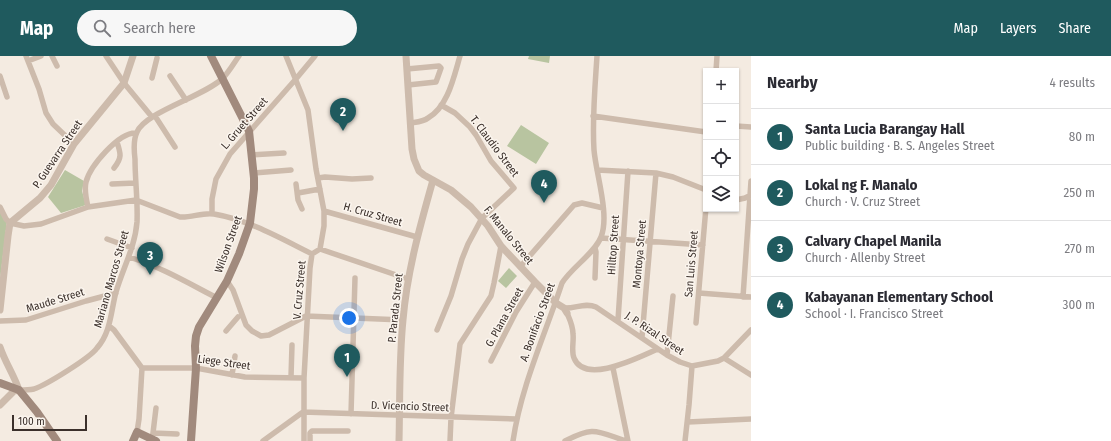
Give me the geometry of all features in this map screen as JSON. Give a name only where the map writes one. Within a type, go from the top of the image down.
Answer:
[{"type":"main road","name":"Wilson Street","points":[[191,441],[196,368],[194,346],[196,336],[199,327],[227,281],[239,254],[250,223],[254,189],[249,131],[211,56]]},
{"type":"main road","points":[[0,383],[19,390],[37,412],[57,441]]},
{"type":"main road","points":[[133,441],[137,432],[153,439]]},
{"type":"street","points":[[41,56],[27,58],[46,113],[53,124],[74,144]]},
{"type":"street","points":[[52,56],[57,66]]},
{"type":"street","points":[[106,56],[124,83],[154,116],[175,147]]},
{"type":"street","name":"P. Guevarra Street","points":[[10,223],[40,198],[51,185],[74,144],[124,83],[133,56]]},
{"type":"street","points":[[88,207],[84,190],[86,181],[91,170],[104,152],[130,133],[136,133],[144,123],[154,116],[186,100],[222,78],[239,56]]},
{"type":"street","points":[[286,56],[308,110],[324,211],[324,226],[320,249],[408,279]]},
{"type":"street","name":"L. Gruet Street","points":[[212,213],[212,199],[216,179],[230,154],[315,56]]},
{"type":"street","name":"F. Manalo Street","points":[[406,56],[410,123],[414,159],[419,171],[451,190],[482,218],[501,246],[565,311]]},
{"type":"street","points":[[410,123],[428,119],[441,105],[452,85],[460,56]]},
{"type":"street","name":"A. Bonifacio Street","points":[[513,441],[516,420],[529,377],[562,283],[567,275],[595,248],[601,238],[604,228],[603,208],[594,152],[593,116],[597,56]]},
{"type":"street","points":[[716,68],[717,56]]},
{"type":"street","points":[[152,78],[157,58]]},
{"type":"street","points":[[407,69],[439,66],[441,68],[436,82],[408,85]]},
{"type":"street","points":[[0,76],[8,97]]},
{"type":"street","points":[[170,76],[186,100]]},
{"type":"street","name":"T. Claudio Street","points":[[437,330],[451,296],[468,244],[482,218],[514,189],[514,187],[491,161],[470,127],[455,113],[441,105]]},
{"type":"street","points":[[593,116],[703,132]]},
{"type":"street","points":[[739,126],[751,127]]},
{"type":"street","name":"Mariano Marcos Street","points":[[19,390],[27,390],[40,386],[89,355],[98,348],[109,326],[116,293],[132,248],[137,221],[134,152],[136,133]]},
{"type":"street","points":[[114,168],[120,160],[120,150],[117,142]]},
{"type":"street","points":[[251,155],[284,153]]},
{"type":"street","points":[[253,173],[291,170]]},
{"type":"street","points":[[597,170],[656,173],[673,177],[703,189]]},
{"type":"street","name":"Hilltop Street","points":[[618,320],[628,172]]},
{"type":"street","name":"Montoya Street","points":[[642,337],[656,173]]},
{"type":"street","points":[[318,179],[371,178]]},
{"type":"street","name":"P. Parada Street","points":[[399,441],[403,320],[408,279],[417,237],[433,180]]},
{"type":"street","points":[[743,296],[751,181]]},
{"type":"street","points":[[112,184],[135,183]]},
{"type":"street","points":[[296,184],[298,200],[302,208]]},
{"type":"street","points":[[298,193],[320,189]]},
{"type":"street","points":[[739,200],[750,195]]},
{"type":"street","points":[[0,207],[6,219],[10,223],[31,226],[41,224],[88,207],[136,200],[180,217],[186,218],[212,213],[250,223],[312,254]]},
{"type":"street","points":[[520,267],[574,205],[582,203],[603,208]]},
{"type":"street","name":"H. Cruz Street","points":[[324,211],[417,237]]},
{"type":"street","name":"San Luis Street","points":[[696,323],[706,212]]},
{"type":"street","points":[[0,310],[1,284],[10,223]]},
{"type":"street","points":[[601,238],[703,245]]},
{"type":"street","points":[[107,239],[132,248]]},
{"type":"street","points":[[450,441],[451,418],[460,344],[491,296],[501,246]]},
{"type":"street","points":[[595,248],[595,278]]},
{"type":"street","name":"V. Cruz Street","points":[[304,441],[303,412],[306,316],[312,254],[320,249]]},
{"type":"street","points":[[129,257],[149,263],[171,273],[217,298]]},
{"type":"street","points":[[351,414],[355,278]]},
{"type":"street","points":[[227,281],[233,290],[246,325],[252,332],[261,336],[269,335],[306,316],[403,320]]},
{"type":"street","name":"G. Plana Street","points":[[491,361],[516,312],[535,282]]},
{"type":"street","name":"Maude Street","points":[[0,321],[20,321],[116,293]]},
{"type":"street","points":[[699,294],[751,297]]},
{"type":"street","points":[[667,355],[673,296]]},
{"type":"street","name":"J. P. Rizal Street","points":[[565,311],[591,304],[618,320],[667,355],[692,366],[718,361],[724,358],[751,330]]},
{"type":"street","points":[[565,311],[572,326],[574,358],[578,365],[586,369],[613,368],[658,349]]},
{"type":"street","points":[[226,331],[238,317]]},
{"type":"street","points":[[109,326],[114,330],[142,368],[137,432]]},
{"type":"street","points":[[292,345],[292,378]]},
{"type":"street","points":[[0,348],[15,378],[19,390],[14,391],[0,405]]},
{"type":"street","points":[[232,375],[235,356]]},
{"type":"street","points":[[724,358],[751,375]]},
{"type":"street","points":[[685,441],[688,422],[692,366]]},
{"type":"street","name":"Liege Street","points":[[142,368],[196,368],[245,377],[304,378]]},
{"type":"street","points":[[565,441],[588,431],[597,432],[627,441],[613,368]]},
{"type":"street","points":[[156,408],[153,439],[177,434]]},
{"type":"street","points":[[263,441],[303,412]]},
{"type":"street","name":"D. Vicencio Street","points":[[303,412],[516,420]]},
{"type":"street","points":[[688,422],[751,419]]},
{"type":"street","points":[[310,441],[310,433],[312,431],[348,431]]},
{"type":"green space","points":[[529,56],[550,56],[549,63],[528,59]]},
{"type":"green space","points":[[521,125],[549,143],[536,164],[507,146]]},
{"type":"green space","points":[[65,170],[84,181],[82,191],[86,205],[61,213],[48,197]]},
{"type":"green space","points":[[0,210],[7,221],[0,280]]},
{"type":"green space","points":[[509,268],[517,276],[506,288],[498,281]]},
{"type":"place","name":"Lokal ng F. Manalo","points":[[343,131]]},
{"type":"place","name":"Kabayanan Elementary School","points":[[544,203]]},
{"type":"place","name":"Calvary Chapel Manila","points":[[150,275]]},
{"type":"place","name":"Santa Lucia Barangay Hall","points":[[347,377]]}]
